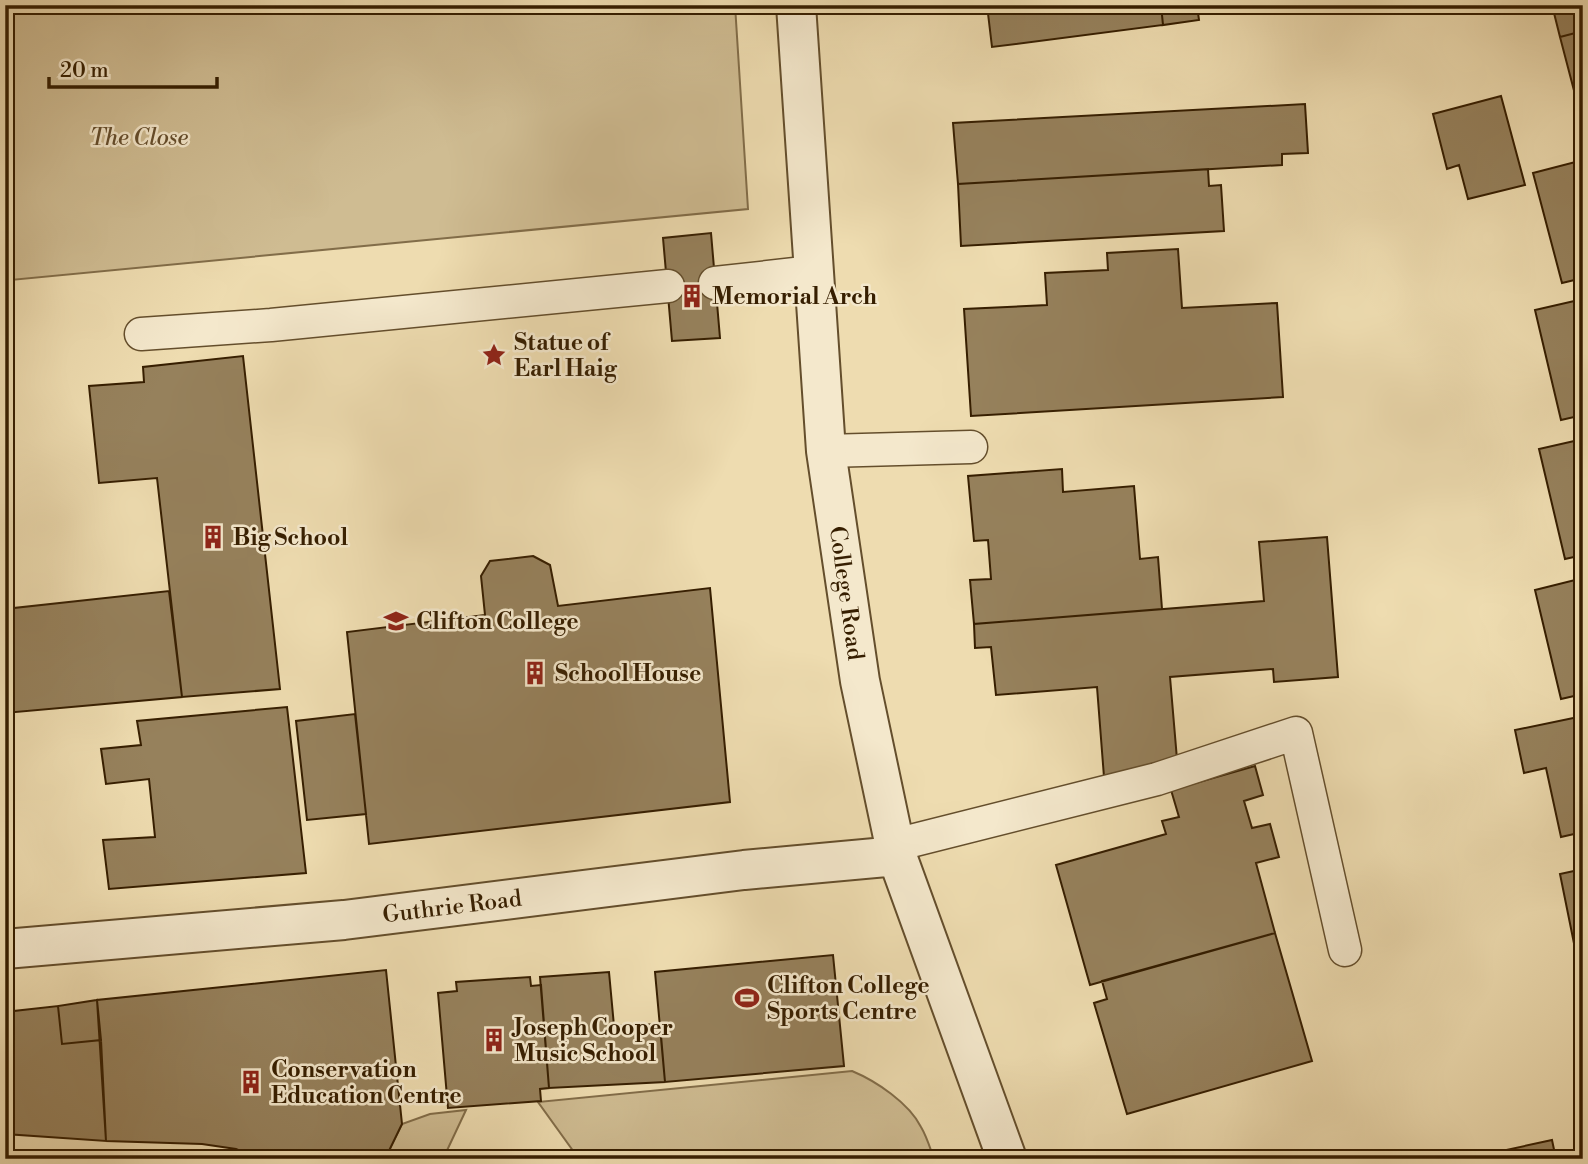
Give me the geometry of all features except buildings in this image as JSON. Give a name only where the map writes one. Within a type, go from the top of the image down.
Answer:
[{"type":"street","name":"College Road","points":[[796,5],[826,451],[860,681],[896,850],[1007,1159]]},
{"type":"street","name":"Guthrie Road","points":[[5,949],[344,920],[896,850]]},
{"type":"lane","points":[[715,283],[813,272]]},
{"type":"lane","points":[[141,334],[668,286]]},
{"type":"lane","points":[[826,451],[971,447]]},
{"type":"lane","points":[[896,850],[1157,779],[1296,733],[1345,950]]},
{"type":"green space","name":"The Close","points":[[5,5],[735,5],[748,209],[11,280],[9,246],[5,246]]},
{"type":"green space","points":[[852,1071],[881,1087],[909,1110],[923,1131],[934,1159],[579,1159],[538,1102]]},
{"type":"green space","points":[[466,1110],[443,1159],[385,1159],[402,1124],[430,1114]]},
{"type":"place","name":"Memorial Arch","points":[[692,296]]},
{"type":"place","name":"Statue of Earl Haig","points":[[494,355]]},
{"type":"place","name":"Big School","points":[[213,537]]},
{"type":"place","name":"Clifton College","points":[[396,621]]},
{"type":"place","name":"School House","points":[[535,673]]},
{"type":"place","name":"Clifton College Sports Centre","points":[[747,998]]},
{"type":"place","name":"Joseph Cooper Music School","points":[[494,1040]]},
{"type":"place","name":"Conservation Education Centre","points":[[251,1082]]}]
